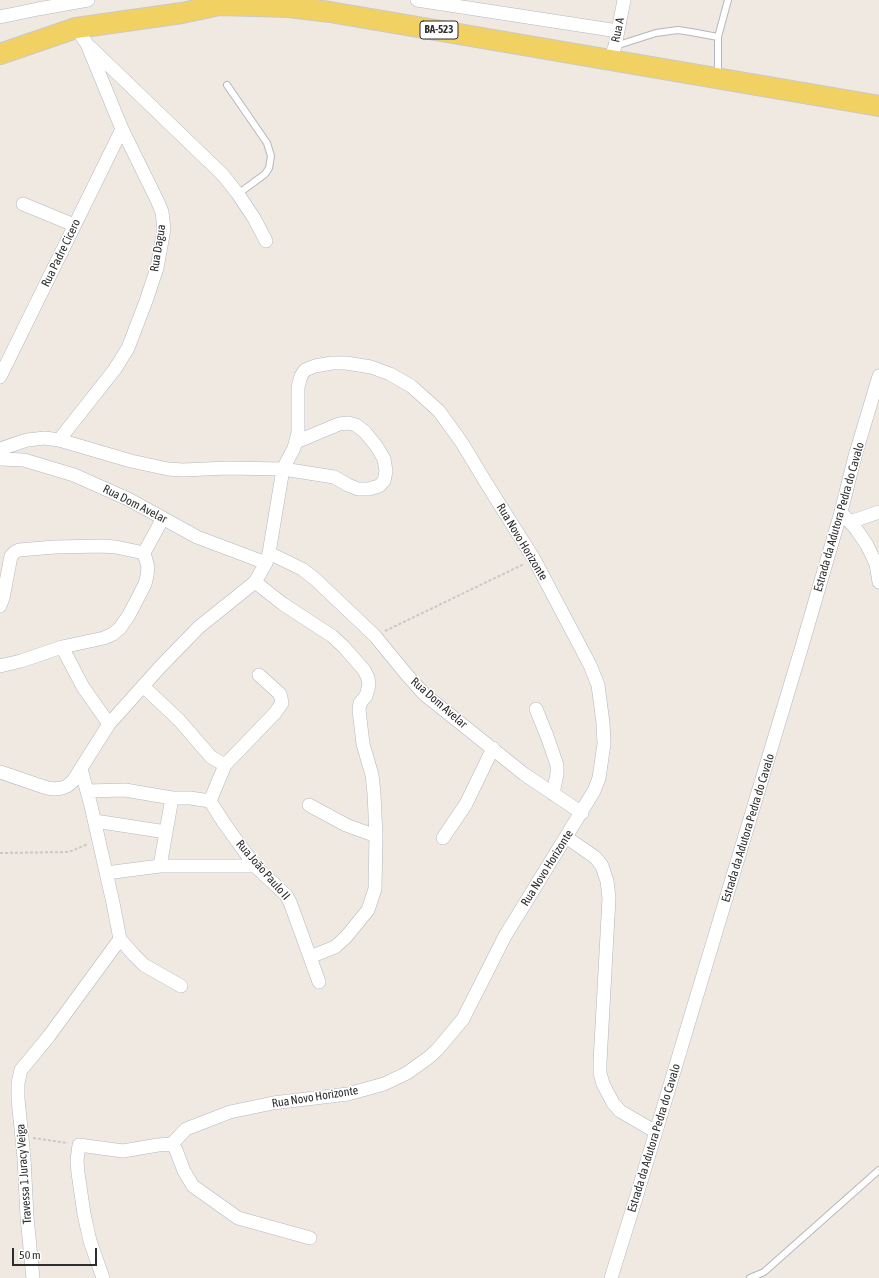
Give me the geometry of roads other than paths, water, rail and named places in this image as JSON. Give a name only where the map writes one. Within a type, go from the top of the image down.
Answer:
[{"type":"main road","name":"BA-523","points":[[0,54],[224,3],[327,6],[612,53],[718,78],[879,106]]},
{"type":"street","points":[[0,17],[38,8],[88,0]]},
{"type":"street","points":[[417,0],[618,31]]},
{"type":"street","name":"Rua A","points":[[612,53],[624,0]]},
{"type":"street","points":[[81,36],[223,175],[254,218],[266,242]]},
{"type":"street","name":"Rua Dagua","points":[[60,440],[123,359],[144,308],[157,268],[164,229],[162,212],[122,129],[81,36]]},
{"type":"street","name":"Rua Padre Cicero","points":[[0,377],[122,129]]},
{"type":"street","points":[[23,204],[74,225]]},
{"type":"street","name":"Rua Novo Horizonte","points":[[172,1144],[186,1129],[219,1115],[273,1104],[348,1094],[384,1084],[407,1073],[437,1050],[463,1019],[505,936],[582,813],[599,778],[604,744],[603,722],[598,685],[590,664],[534,559],[462,443],[439,411],[411,386],[390,374],[371,367],[346,363],[332,363],[315,366],[305,370],[301,376],[298,387],[299,418],[296,442]]},
{"type":"street","name":"Estrada da Adutora Pedra do Cavalo","points":[[611,1278],[845,517],[855,456],[879,376]]},
{"type":"street","points":[[0,449],[27,440],[45,438],[60,440],[130,460],[168,468],[183,470],[228,468],[283,469],[334,477],[358,489],[369,489],[379,486],[384,481],[386,471],[384,459],[377,446],[365,432],[356,425],[348,423],[339,424],[296,442],[283,469],[267,558],[255,582],[200,627],[143,686],[109,724],[73,781],[67,786],[55,789],[47,788],[0,772]]},
{"type":"street","name":"Rua Dom Avelar","points":[[0,459],[24,460],[74,475],[128,499],[197,537],[302,569],[315,579],[375,636],[424,694],[524,774],[582,813]]},
{"type":"street","points":[[879,512],[845,517],[867,546],[876,564],[879,582]]},
{"type":"street","points":[[0,666],[21,661],[62,647],[104,638],[113,634],[120,628],[129,615],[146,580],[148,567],[144,553],[163,518]]},
{"type":"street","points":[[0,606],[3,598],[11,556],[14,552],[19,550],[55,547],[102,546],[116,547],[144,553]]},
{"type":"street","points":[[255,582],[283,604],[336,640],[355,659],[368,678],[368,690],[366,696],[360,703],[358,710],[363,744],[372,775],[376,836],[375,889],[368,910],[341,942],[325,952],[310,957]]},
{"type":"street","points":[[62,647],[83,687],[109,724]]},
{"type":"street","points":[[87,791],[125,790],[172,798],[190,798],[210,801],[225,765],[276,713],[282,703],[280,694],[259,675]]},
{"type":"street","points":[[143,686],[179,720],[211,757],[225,765]]},
{"type":"street","points":[[536,709],[557,765],[557,774],[553,794]]},
{"type":"street","points":[[443,838],[466,804],[493,748]]},
{"type":"street","points":[[81,769],[95,821],[120,939],[144,964],[181,986]]},
{"type":"street","points":[[160,866],[172,798]]},
{"type":"street","name":"Rua João Paulo II","points":[[210,801],[255,866],[282,891],[290,902],[319,982]]},
{"type":"street","points":[[309,805],[346,825],[376,836]]},
{"type":"street","points":[[95,821],[166,832]]},
{"type":"street","points":[[566,837],[596,858],[602,866],[607,881],[609,898],[600,1062],[600,1073],[603,1084],[613,1103],[620,1111],[656,1132]]},
{"type":"street","points":[[106,873],[160,866],[255,866]]},
{"type":"street","name":"Travessa 1 Juracy Veiga","points":[[33,1278],[18,1099],[18,1083],[21,1070],[120,939]]},
{"type":"street","points":[[103,1278],[90,1241],[82,1199],[78,1166],[79,1145],[123,1151],[172,1144],[176,1150],[184,1171],[193,1186],[238,1218],[310,1238]]},
{"type":"lane","points":[[718,78],[718,37],[728,0]]},
{"type":"lane","points":[[612,53],[656,33],[678,30],[718,37]]},
{"type":"lane","points":[[227,85],[266,143],[271,156],[269,168],[265,174],[238,194]]},
{"type":"lane","points":[[750,1278],[764,1272],[879,1170]]}]
